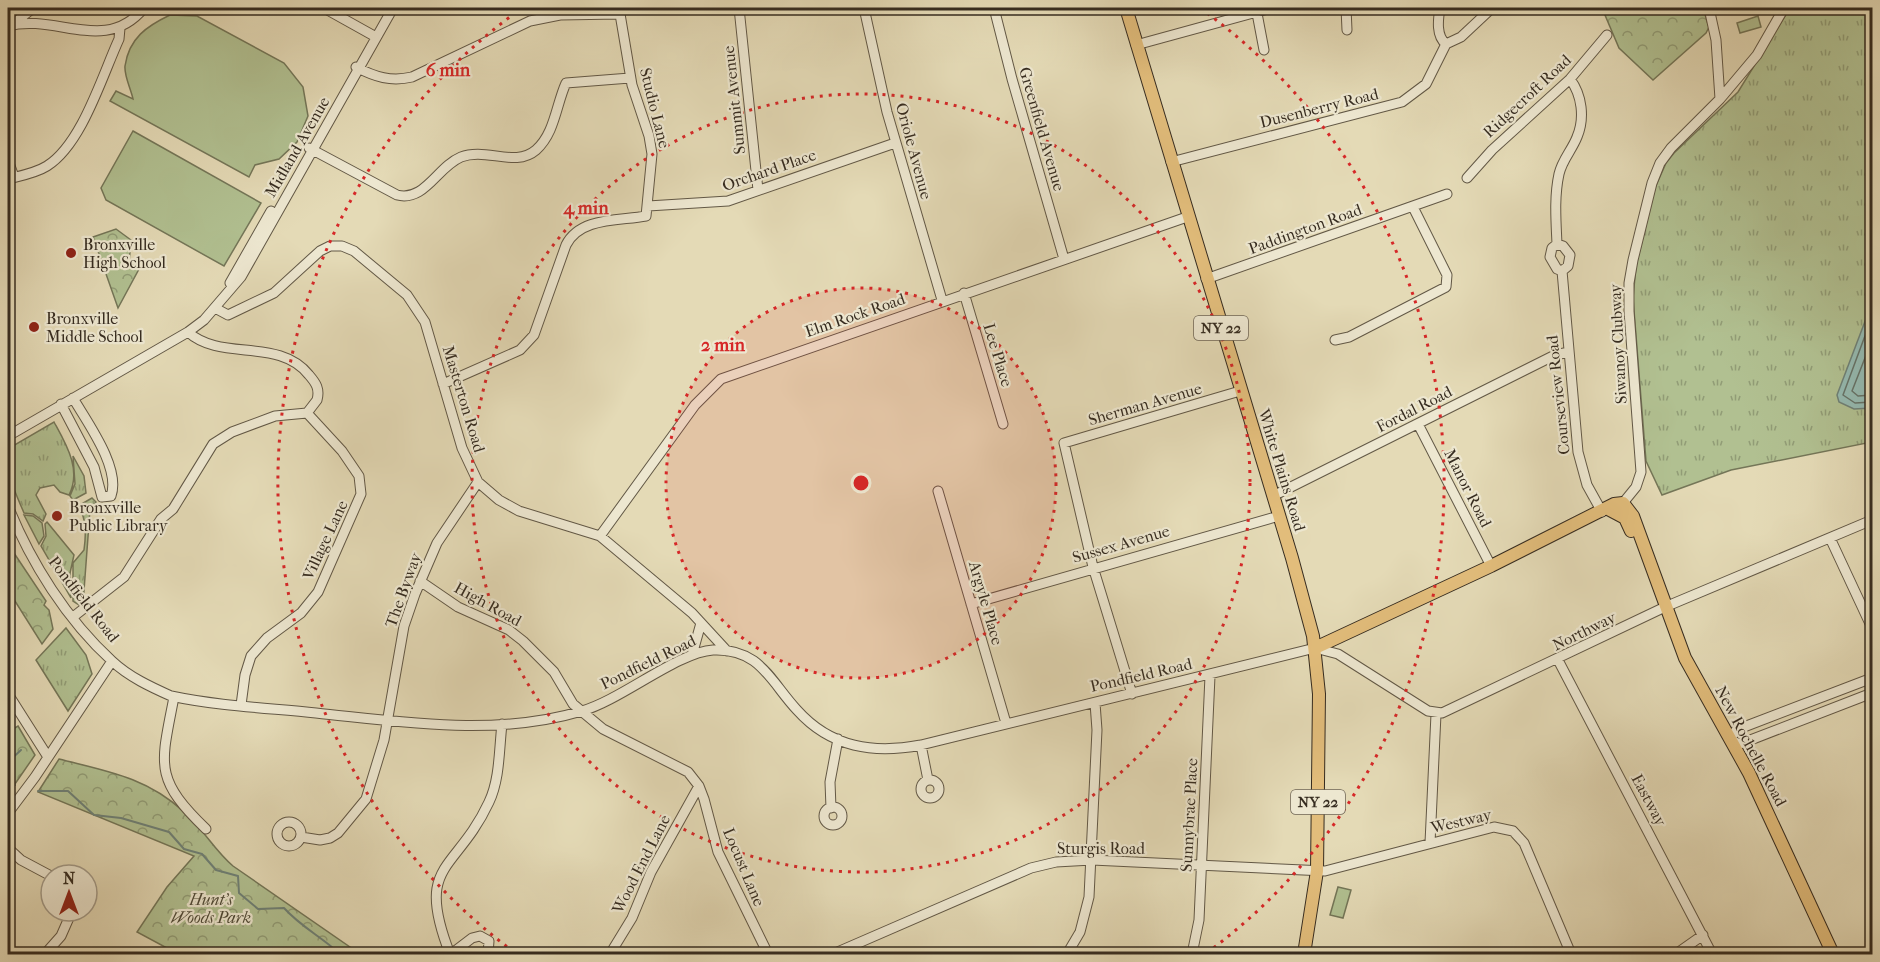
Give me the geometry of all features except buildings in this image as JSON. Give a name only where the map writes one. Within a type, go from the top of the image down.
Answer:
[{"type":"main road","name":"White Plains Road","points":[[1126,8],[1187,217],[1303,595],[1315,648],[1320,713],[1317,871],[1304,954]]},
{"type":"main road","points":[[1605,511],[1614,504],[1623,503]]},
{"type":"main road","name":"New Rochelle Road","points":[[1623,503],[1633,516],[1644,552],[1685,658],[1761,797],[1833,954]]},
{"type":"main road","name":"New Rochelle Road","points":[[1605,511],[1625,518],[1644,552]]},
{"type":"main road","name":"Pondfield Road","points":[[1315,648],[1605,511]]},
{"type":"street","points":[[10,26],[33,8]]},
{"type":"street","points":[[38,8],[40,24]]},
{"type":"street","points":[[10,26],[40,24],[95,31],[120,27],[144,8]]},
{"type":"street","points":[[324,8],[373,36]]},
{"type":"street","name":"Midland Avenue","points":[[8,436],[188,332],[214,308],[310,149],[373,36],[386,8]]},
{"type":"street","name":"Midland Avenue","points":[[373,36],[393,8]]},
{"type":"street","name":"Summit Avenue","points":[[739,8],[758,189]]},
{"type":"street","name":"Oriole Avenue","points":[[864,8],[896,143],[942,300]]},
{"type":"street","name":"Greenfield Avenue","points":[[994,8],[1064,259]]},
{"type":"street","points":[[1136,45],[1257,9],[1271,8]]},
{"type":"street","points":[[1346,8],[1347,30]]},
{"type":"street","points":[[1440,8],[1439,30],[1441,39],[1446,44],[1461,37],[1492,8]]},
{"type":"street","points":[[1709,8],[1716,40],[1720,99]]},
{"type":"street","name":"Siwanoy Clubway","points":[[1623,503],[1636,487],[1641,472],[1629,283],[1653,180],[1665,155],[1720,99],[1757,56],[1784,8]]},
{"type":"street","points":[[1257,9],[1264,50]]},
{"type":"street","points":[[356,67],[382,78],[401,80],[412,77],[530,21],[560,15],[619,11]]},
{"type":"street","name":"Studio Lane","points":[[619,11],[630,78],[651,145],[653,167],[647,211]]},
{"type":"street","points":[[8,160],[11,178],[49,165],[62,153],[78,130],[119,39],[120,27]]},
{"type":"street","name":"Ridgecroft Road","points":[[1467,178],[1492,150],[1570,79],[1607,35]]},
{"type":"street","name":"Dusenberry Road","points":[[1171,162],[1402,102],[1426,84],[1446,44]]},
{"type":"street","points":[[310,149],[397,195],[410,196],[424,188],[453,162],[467,155],[489,154],[509,158],[534,152],[549,133],[566,83],[630,78]]},
{"type":"street","name":"Courseview Road","points":[[1562,271],[1557,269],[1551,257],[1551,252],[1557,244],[1555,214],[1558,176],[1578,136],[1582,116],[1579,95],[1570,79]]},
{"type":"street","name":"Orchard Place","points":[[443,384],[520,350],[528,343],[534,335],[566,245],[574,233],[592,224],[647,211],[728,201],[896,143]]},
{"type":"street","points":[[1335,340],[1349,337],[1446,287],[1447,275],[1413,207],[1447,194]]},
{"type":"street","name":"Paddington Road","points":[[1206,279],[1413,207]]},
{"type":"street","name":"Elm Rock Road","points":[[600,536],[694,405],[720,379],[942,300],[1187,217]]},
{"type":"street","name":"Courseview Road","points":[[1557,244],[1563,246],[1570,255],[1568,266],[1562,271]]},
{"type":"street","name":"Masterton Road","points":[[214,308],[228,315],[274,293],[320,250],[330,246],[342,246],[368,261],[416,307],[425,322],[467,462],[478,482],[500,500],[519,511],[600,536],[668,592],[727,651]]},
{"type":"street","name":"Courseview Road","points":[[1562,271],[1580,460],[1587,485],[1605,511]]},
{"type":"street","name":"Lee Place","points":[[964,293],[1003,424]]},
{"type":"street","points":[[73,617],[124,577],[161,519],[173,509],[213,444],[246,426],[276,416],[307,413],[317,400],[319,389],[297,361],[280,355],[203,342],[188,332]]},
{"type":"street","name":"Fordal Road","points":[[1273,496],[1555,355],[1569,352]]},
{"type":"street","name":"Sherman Avenue","points":[[1093,567],[1064,450],[1067,442],[1240,392]]},
{"type":"street","points":[[61,404],[95,470],[99,493],[106,498],[112,492],[108,466],[103,451],[73,398]]},
{"type":"street","name":"Village Lane","points":[[241,705],[245,675],[251,656],[267,638],[301,613],[318,592],[361,495],[358,476],[342,451],[307,413]]},
{"type":"street","name":"Manor Road","points":[[1418,424],[1491,566]]},
{"type":"street","points":[[95,470],[108,466]]},
{"type":"street","name":"The Byway","points":[[301,837],[320,840],[338,834],[366,799],[380,759],[404,626],[437,543],[478,482]]},
{"type":"street","name":"Argyle Place","points":[[938,491],[1006,723]]},
{"type":"street","name":"Pondfield Road","points":[[8,506],[31,557],[73,617],[112,662],[144,683],[174,697],[388,721],[446,726],[502,724],[582,711],[692,655],[713,650],[748,655],[763,668],[797,711],[818,730],[849,745],[881,750],[921,745],[1315,648]]},
{"type":"street","name":"Sussex Avenue","points":[[971,604],[1093,567],[1279,516]]},
{"type":"street","name":"Northway","points":[[1436,714],[1450,711],[1665,608],[1872,520]]},
{"type":"street","points":[[1830,538],[1872,628]]},
{"type":"street","points":[[1093,567],[1132,694]]},
{"type":"street","name":"High Road","points":[[420,581],[458,607],[509,630],[523,641],[554,672],[573,704],[582,711]]},
{"type":"street","points":[[692,655],[701,623]]},
{"type":"street","points":[[1315,648],[1338,654],[1436,714],[1430,843]]},
{"type":"street","name":"Eastway","points":[[1558,660],[1712,954]]},
{"type":"street","points":[[8,813],[112,662]]},
{"type":"street","name":"Sunnybrae Place","points":[[1192,954],[1199,920],[1210,675]]},
{"type":"street","points":[[1872,678],[1736,730],[1730,740],[1740,744],[1872,693]]},
{"type":"street","points":[[174,697],[164,752],[169,788],[206,829]]},
{"type":"street","points":[[10,698],[48,758]]},
{"type":"street","points":[[1067,954],[1085,917],[1092,860],[1097,730],[1095,703]]},
{"type":"street","points":[[582,711],[615,738],[688,772],[699,786]]},
{"type":"street","points":[[488,954],[489,942],[480,936],[472,938],[451,954],[441,930],[435,903],[437,881],[443,868],[476,826],[490,800],[496,783],[502,724]]},
{"type":"street","points":[[831,808],[830,782],[838,739]]},
{"type":"street","points":[[921,745],[928,780]]},
{"type":"street","name":"Wood End Lane","points":[[610,954],[632,918],[651,872],[699,786]]},
{"type":"street","name":"Locust Lane","points":[[699,786],[718,852],[768,954]]},
{"type":"street","name":"Westway","points":[[1317,871],[1494,827],[1508,829],[1518,834],[1524,843],[1571,954]]},
{"type":"street","points":[[8,848],[21,860],[39,870]]},
{"type":"street","name":"Sturgis Road","points":[[833,954],[1031,868],[1056,862],[1092,860],[1317,871]]},
{"type":"street","points":[[45,954],[61,936],[67,923]]},
{"type":"street","points":[[1676,954],[1703,935]]},
{"type":"green space","points":[[1602,8],[1703,8],[1709,27],[1706,33],[1653,80],[1619,48]]},
{"type":"green space","points":[[1790,8],[1872,8],[1872,442],[1731,470],[1662,495],[1646,461],[1633,298],[1636,266],[1655,188],[1666,163],[1674,153],[1738,92]]},
{"type":"green space","points":[[170,15],[197,16],[284,63],[303,87],[308,116],[297,142],[279,159],[255,165],[249,177],[110,101],[116,91],[133,99],[125,70],[130,48],[140,34]]},
{"type":"green space","points":[[1758,16],[1761,27],[1740,33],[1737,23]]},
{"type":"green space","points":[[133,131],[261,203],[224,266],[106,200],[101,188]]},
{"type":"green space","points":[[116,229],[131,240],[129,263],[139,269],[118,308],[93,237]]},
{"type":"green space","points":[[54,422],[71,457],[73,486],[69,495],[60,492],[54,485],[40,488],[36,495],[46,514],[43,521],[33,514],[24,513],[11,480],[7,462],[11,447]]},
{"type":"green space","points":[[73,456],[84,476],[86,493],[73,500],[70,496],[75,484]]},
{"type":"green space","points":[[92,498],[96,502],[90,510],[83,604],[79,605],[73,601],[73,563],[84,550],[85,533],[83,516],[78,506]]},
{"type":"green space","points":[[24,515],[33,516],[42,523],[44,536],[39,544]]},
{"type":"green space","points":[[47,522],[74,555],[70,573],[71,598],[41,546],[46,536],[45,524]]},
{"type":"green space","points":[[10,547],[46,601],[44,605],[49,610],[53,629],[42,644],[8,590],[8,549]]},
{"type":"green space","points":[[66,628],[86,655],[92,674],[68,711],[36,660]]},
{"type":"green space","points":[[18,726],[35,755],[8,794],[8,732]]},
{"type":"green space","name":"Hunt's Woods Park","points":[[59,759],[125,777],[169,799],[190,817],[233,866],[360,954],[178,954],[137,932],[167,887],[194,856],[38,792]]},
{"type":"green space","points":[[1338,887],[1351,890],[1343,918],[1330,915]]},
{"type":"water","points":[[1872,303],[1872,408],[1854,409],[1839,402],[1837,395]]},
{"type":"waterway","points":[[8,762],[21,750]]},
{"type":"waterway","points":[[8,784],[15,785]]},
{"type":"waterway","points":[[38,791],[68,791],[94,815],[121,818],[169,832],[184,849],[202,854],[216,870],[238,876],[239,893],[258,909],[284,908],[340,954]]},
{"type":"place","name":"Bronxville High School","points":[[71,253]]},
{"type":"place","name":"Bronxville Middle School","points":[[34,327]]},
{"type":"place","name":"Bronxville Public Library","points":[[57,516]]}]
